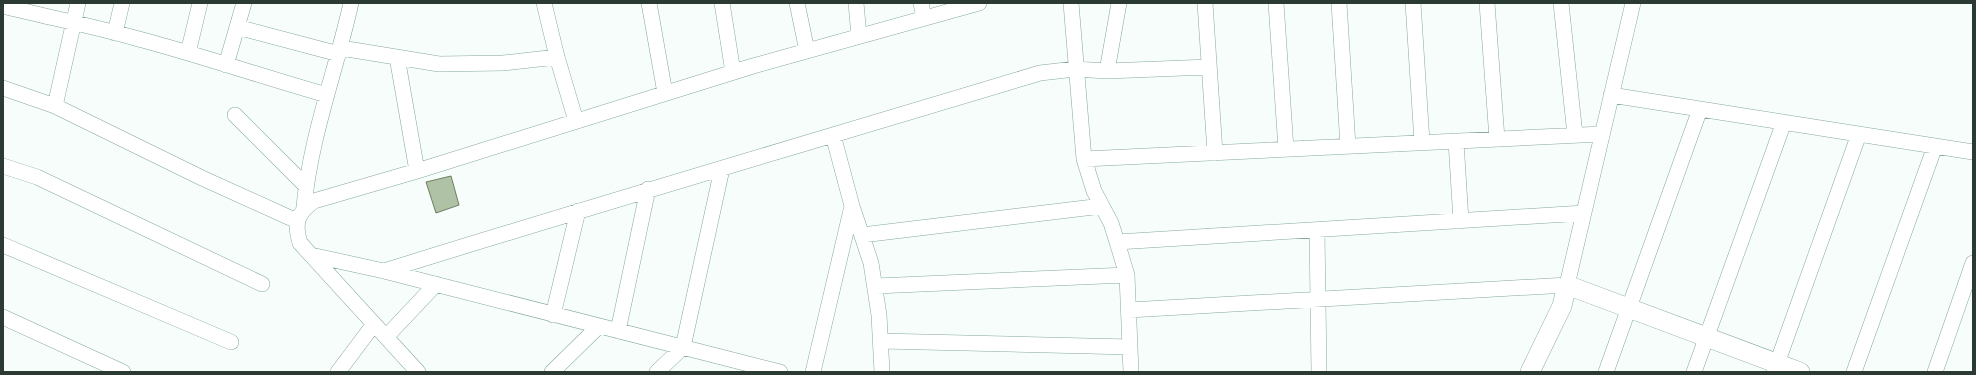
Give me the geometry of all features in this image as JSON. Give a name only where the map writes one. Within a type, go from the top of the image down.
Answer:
[{"type":"street","points":[[56,106],[78,3]]},
{"type":"street","points":[[115,33],[122,3]]},
{"type":"street","points":[[188,53],[200,3]]},
{"type":"street","points":[[226,65],[244,3]]},
{"type":"street","points":[[351,3],[340,51],[327,95],[306,186],[304,207],[297,221],[296,230],[300,243],[418,372]]},
{"type":"street","points":[[544,3],[557,57],[576,121]]},
{"type":"street","points":[[649,3],[665,93]]},
{"type":"street","points":[[722,3],[733,72]]},
{"type":"street","points":[[797,3],[807,51]]},
{"type":"street","points":[[856,3],[859,36]]},
{"type":"street","points":[[921,3],[924,18]]},
{"type":"street","points":[[304,207],[314,201],[417,171],[733,72],[979,3]]},
{"type":"street","points":[[1071,3],[1075,69],[1084,159],[1094,191],[1111,224],[1127,275],[1131,372]]},
{"type":"street","points":[[1107,72],[1119,3]]},
{"type":"street","points":[[1205,3],[1215,153]]},
{"type":"street","points":[[1276,3],[1286,149]]},
{"type":"street","points":[[1339,3],[1348,146]]},
{"type":"street","points":[[1413,3],[1422,142]]},
{"type":"street","points":[[1487,3],[1497,139]]},
{"type":"street","points":[[1561,3],[1575,135]]},
{"type":"street","points":[[1530,372],[1562,306],[1633,3]]},
{"type":"street","points":[[3,6],[115,33],[188,53],[327,95]]},
{"type":"street","points":[[237,27],[340,51],[397,57],[440,64],[503,63],[557,57]]},
{"type":"street","points":[[397,57],[417,171]]},
{"type":"street","points":[[384,271],[648,189],[833,136],[1040,72],[1075,69],[1107,72],[1209,67]]},
{"type":"street","points":[[3,88],[56,106],[202,178],[297,221]]},
{"type":"street","points":[[1611,95],[1973,152]]},
{"type":"street","points":[[1606,372],[1700,109]]},
{"type":"street","points":[[235,115],[306,186]]},
{"type":"street","points":[[1694,372],[1784,122]]},
{"type":"street","points":[[1084,159],[1602,134]]},
{"type":"street","points":[[1776,368],[1859,134]]},
{"type":"street","points":[[833,136],[876,286],[882,372]]},
{"type":"street","points":[[1456,141],[1461,221]]},
{"type":"street","points":[[1854,372],[1935,146]]},
{"type":"street","points":[[3,166],[37,177],[262,284]]},
{"type":"street","points":[[657,372],[683,347],[722,169]]},
{"type":"street","points":[[618,331],[648,189]]},
{"type":"street","points":[[813,372],[852,206]]},
{"type":"street","points":[[862,235],[1102,206]]},
{"type":"street","points":[[553,315],[578,211]]},
{"type":"street","points":[[1117,242],[1584,213]]},
{"type":"street","points":[[1317,230],[1319,372]]},
{"type":"street","points":[[3,245],[231,342]]},
{"type":"street","points":[[311,255],[384,271],[683,347],[755,369],[780,372]]},
{"type":"street","points":[[1935,372],[1973,264]]},
{"type":"street","points":[[876,286],[1127,275]]},
{"type":"street","points":[[386,337],[436,284]]},
{"type":"street","points":[[1129,310],[1567,285],[1707,337],[1776,368],[1800,372]]},
{"type":"street","points":[[3,317],[123,372]]},
{"type":"street","points":[[338,372],[374,324]]},
{"type":"street","points":[[552,372],[599,326]]},
{"type":"street","points":[[881,341],[1130,347]]},
{"type":"building","points":[[451,176],[459,205],[436,213],[426,182]]}]
